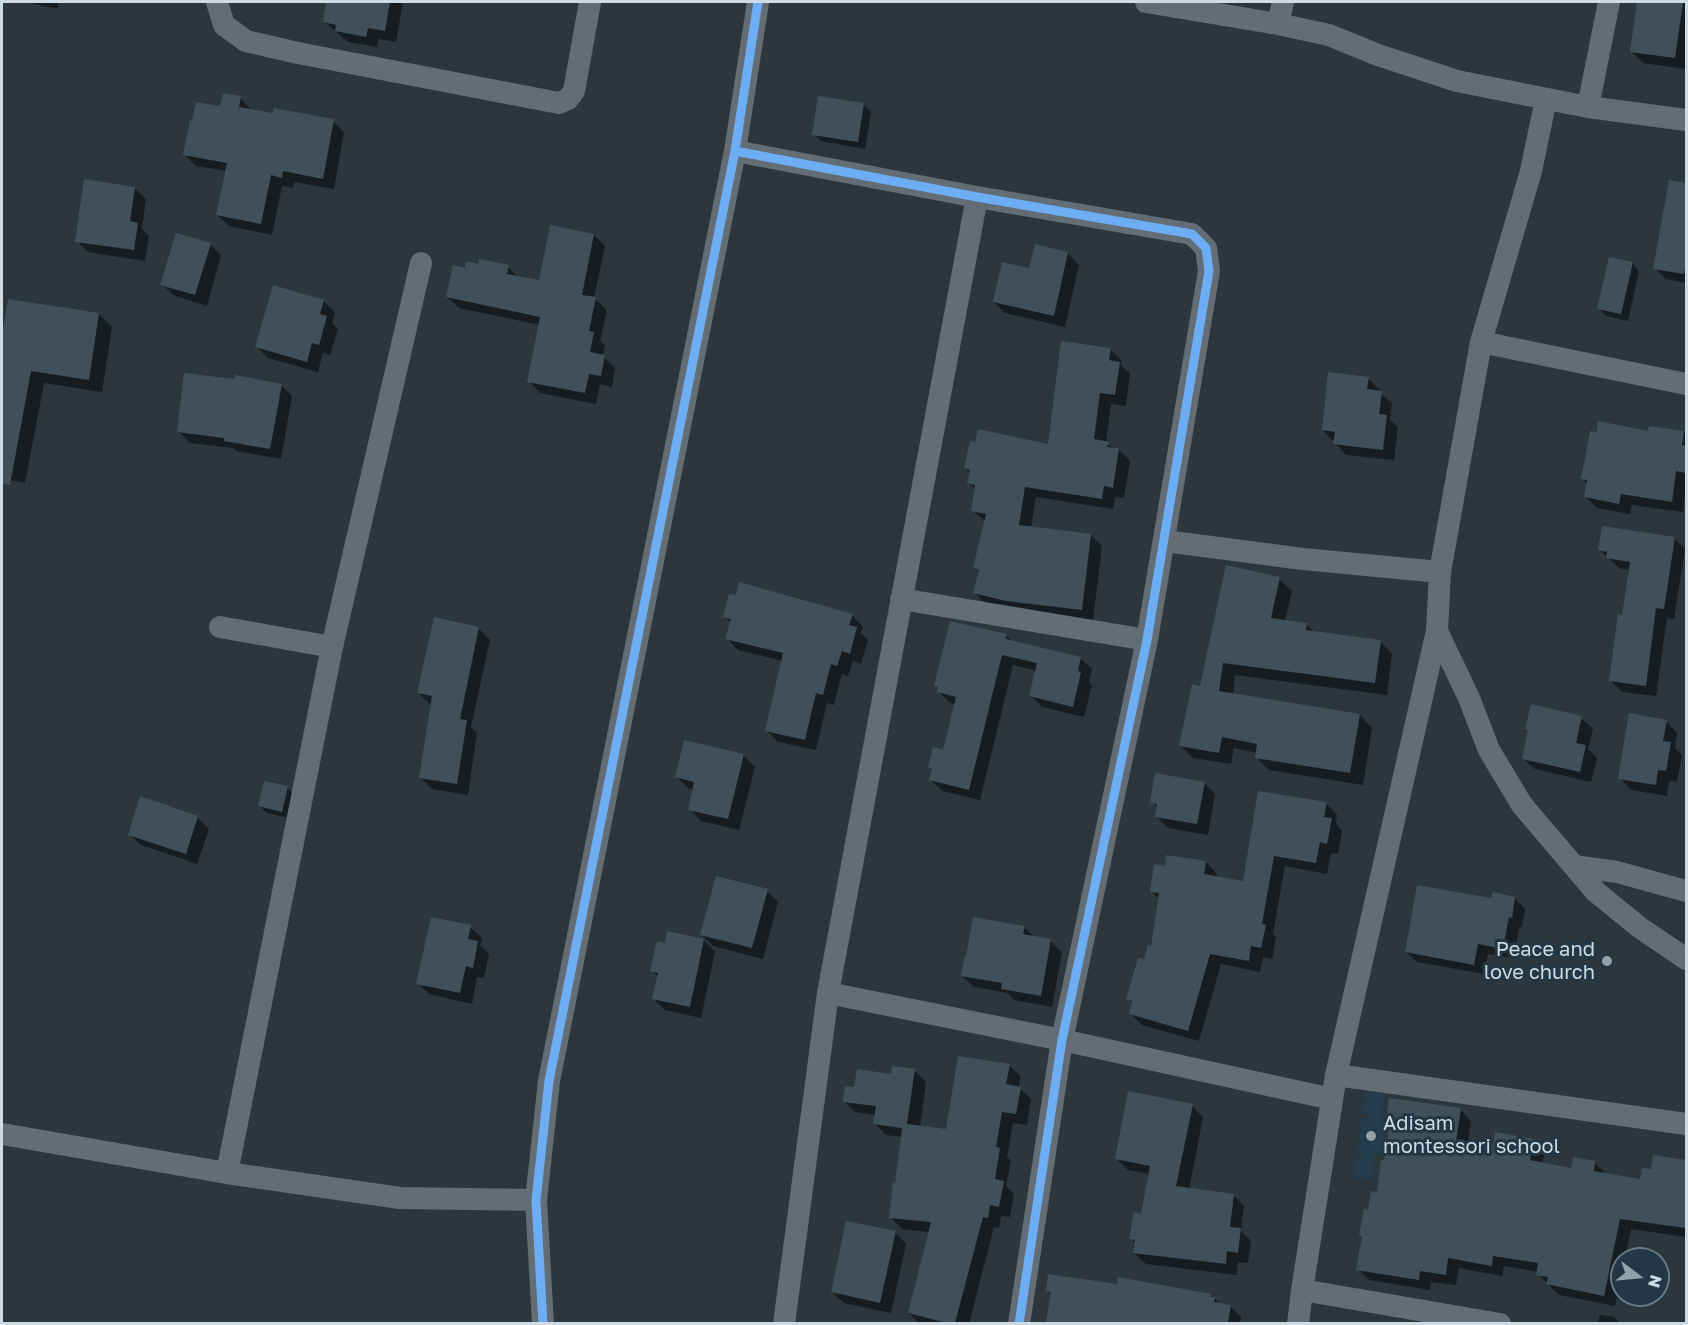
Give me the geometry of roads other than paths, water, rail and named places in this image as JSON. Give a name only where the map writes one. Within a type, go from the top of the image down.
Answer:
[{"type":"street","points":[[217,2],[224,25],[246,41],[559,103],[568,99],[574,91],[590,2]]},
{"type":"street","points":[[543,1323],[536,1200],[549,1081],[735,151],[758,2]]},
{"type":"street","points":[[1146,2],[1329,35],[1378,55],[1458,81],[1588,107],[1686,120]]},
{"type":"street","points":[[1278,24],[1283,2]]},
{"type":"street","points":[[1588,107],[1609,2]]},
{"type":"street","points":[[1298,1323],[1336,1075],[1437,631],[1440,572],[1481,342],[1530,171],[1546,99]]},
{"type":"street","points":[[735,151],[977,197],[1192,234],[1206,248],[1209,271],[1165,541],[1147,640],[1062,1040],[1019,1323]]},
{"type":"street","points":[[784,1323],[828,993],[977,197]]},
{"type":"street","points":[[227,1173],[332,647],[421,263]]},
{"type":"street","points":[[1481,342],[1686,384]]},
{"type":"street","points":[[1165,541],[1303,559],[1440,572]]},
{"type":"street","points":[[901,599],[1147,640]]},
{"type":"street","points":[[220,627],[332,647]]},
{"type":"street","points":[[1437,631],[1469,698],[1489,750],[1522,805],[1596,892],[1639,927],[1686,959]]},
{"type":"street","points":[[1575,866],[1617,872],[1686,891]]},
{"type":"street","points":[[828,993],[1062,1040],[1332,1099]]},
{"type":"street","points":[[1336,1075],[1686,1124]]},
{"type":"street","points":[[2,1134],[227,1173],[400,1198],[536,1200]]},
{"type":"street","points":[[1302,1290],[1500,1323]]},
{"type":"place","name":"Peace and love church","points":[[1607,961]]},
{"type":"place","name":"Adisam montessori school","points":[[1371,1136]]}]
